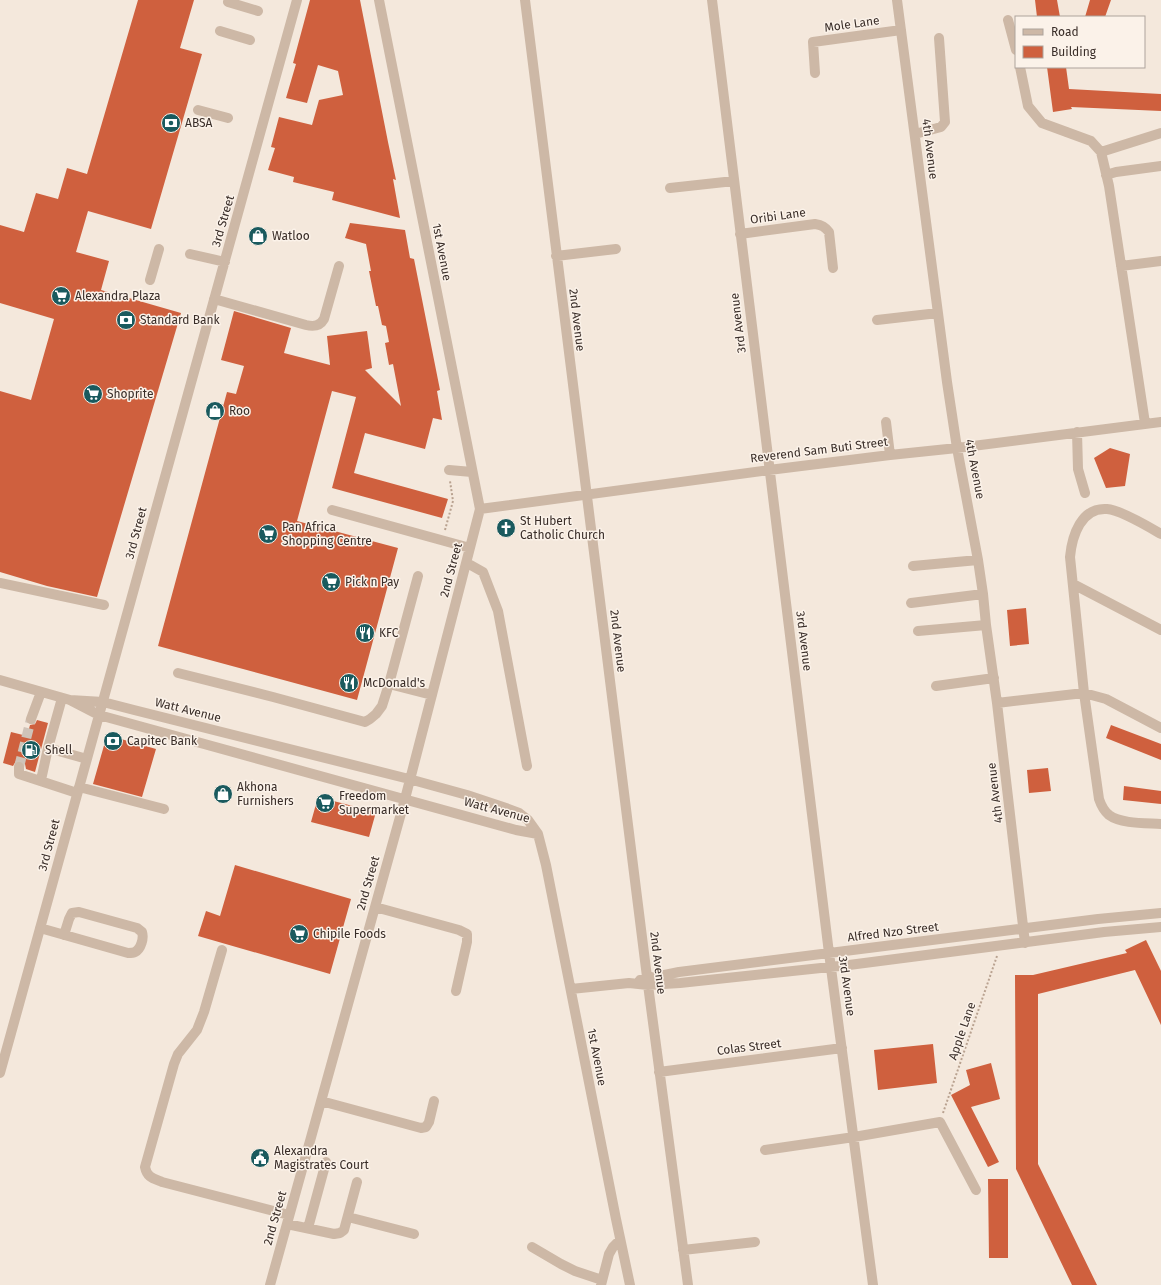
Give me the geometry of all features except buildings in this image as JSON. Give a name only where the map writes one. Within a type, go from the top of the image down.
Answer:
[{"type":"street","name":"3rd Street","points":[[0,1073],[298,0]]},
{"type":"street","name":"1st Avenue","points":[[379,0],[480,510]]},
{"type":"street","name":"2nd Avenue","points":[[525,0],[647,981],[688,1285]]},
{"type":"street","name":"3rd Avenue","points":[[712,0],[829,953],[873,1285]]},
{"type":"street","name":"4th Avenue","points":[[897,0],[957,448],[983,594],[1025,943]]},
{"type":"street","points":[[228,2],[258,11]]},
{"type":"street","points":[[1008,20],[1015,46]]},
{"type":"street","name":"Mole Lane","points":[[816,73],[813,42],[901,30]]},
{"type":"street","points":[[220,31],[250,40]]},
{"type":"street","points":[[915,134],[941,127],[945,122],[939,38]]},
{"type":"street","points":[[1020,68],[1028,106],[1042,123],[1060,131],[1092,141],[1101,152],[1109,186],[1145,423]]},
{"type":"street","points":[[198,110],[228,118]]},
{"type":"street","points":[[1101,152],[1161,133]]},
{"type":"street","points":[[1106,174],[1161,166]]},
{"type":"street","points":[[670,188],[734,181]]},
{"type":"street","name":"Oribi Lane","points":[[740,234],[815,224],[821,225],[826,228],[828,232],[833,268]]},
{"type":"street","points":[[150,280],[159,248]]},
{"type":"street","points":[[556,256],[616,250]]},
{"type":"street","points":[[190,254],[225,262]]},
{"type":"street","points":[[1121,266],[1161,261]]},
{"type":"street","points":[[214,299],[311,327],[321,323],[324,318],[339,266]]},
{"type":"street","points":[[877,320],[938,313]]},
{"type":"street","points":[[886,422],[890,454]]},
{"type":"street","name":"Reverend Sam Buti Street","points":[[480,510],[586,494],[890,454],[957,448],[1161,422]]},
{"type":"street","points":[[1077,432],[1078,469],[1085,493]]},
{"type":"street","points":[[449,470],[472,472]]},
{"type":"street","points":[[1161,534],[1120,513],[1109,509],[1098,509],[1089,513],[1076,529],[1071,544],[1070,557],[1084,693],[1099,799],[1102,807],[1108,815],[1125,821],[1161,824]]},
{"type":"street","points":[[332,510],[442,539],[470,548]]},
{"type":"street","name":"2nd Street","points":[[270,1285],[405,799],[480,510]]},
{"type":"street","points":[[913,566],[978,560]]},
{"type":"street","points":[[466,563],[483,572],[498,611],[527,766]]},
{"type":"street","points":[[178,673],[365,722],[370,720],[382,706],[418,576]]},
{"type":"street","points":[[0,583],[104,605]]},
{"type":"street","points":[[1073,584],[1161,630]]},
{"type":"street","points":[[912,603],[983,594]]},
{"type":"street","points":[[918,631],[986,625]]},
{"type":"street","points":[[936,686],[994,678]]},
{"type":"street","name":"Watt Avenue","points":[[0,680],[66,699],[99,715],[516,830],[538,834]]},
{"type":"street","points":[[389,684],[432,695]]},
{"type":"street","points":[[31,719],[41,692]]},
{"type":"street","points":[[997,703],[1084,693],[1106,699],[1161,728]]},
{"type":"street","points":[[41,780],[48,748],[66,699]]},
{"type":"street","name":"Watt Avenue","points":[[66,699],[102,702],[269,743],[467,795],[519,813],[528,820],[538,834]]},
{"type":"street","points":[[48,748],[87,759]]},
{"type":"street","points":[[19,767],[19,774],[24,776],[78,790],[164,809]]},
{"type":"street","name":"1st Avenue","points":[[538,834],[546,865],[630,1285]]},
{"type":"street","points":[[374,907],[458,930],[467,934],[468,942],[456,991]]},
{"type":"street","points":[[40,928],[64,935],[128,953],[135,952],[139,948],[143,936],[142,932],[137,928],[79,912],[72,913],[64,935]]},
{"type":"street","name":"Alfred Nzo Street","points":[[647,981],[679,972],[1023,928],[1161,913]]},
{"type":"street","name":"Alfred Nzo Street","points":[[571,989],[647,981],[831,967],[1104,932],[1161,927]]},
{"type":"street","points":[[222,950],[204,1012],[197,1030],[178,1054],[174,1064],[145,1167],[146,1173],[152,1178],[162,1182],[288,1219],[308,1228],[334,1234],[340,1234],[344,1230],[357,1182]]},
{"type":"street","name":"Colas Street","points":[[659,1072],[842,1048]]},
{"type":"street","points":[[321,1101],[421,1128],[426,1127],[429,1122],[434,1101]]},
{"type":"street","points":[[765,1150],[854,1137],[940,1122],[976,1190]]},
{"type":"street","points":[[308,1228],[326,1162]]},
{"type":"street","points":[[348,1217],[414,1234]]},
{"type":"street","points":[[532,1247],[561,1264],[601,1283],[609,1254],[620,1240]]},
{"type":"street","points":[[683,1250],[755,1242]]},
{"type":"path","points":[[442,539],[449,522],[453,501],[449,470]]},
{"type":"path","name":"Apple Lane","points":[[940,1122],[1001,945]]},
{"type":"tunnel","points":[[19,767],[31,719]]},
{"type":"place","name":"ABSA","points":[[171,123]]},
{"type":"place","name":"Watloo","points":[[258,236]]},
{"type":"place","name":"Alexandra Plaza","points":[[61,296]]},
{"type":"place","name":"Standard Bank","points":[[126,320]]},
{"type":"place","name":"Shoprite","points":[[93,394]]},
{"type":"place","name":"Roo","points":[[215,411]]},
{"type":"place","name":"St Hubert Catholic Church","points":[[506,528]]},
{"type":"place","name":"Pan Africa Shopping Centre","points":[[268,534]]},
{"type":"place","name":"Pick n Pay","points":[[331,582]]},
{"type":"place","name":"KFC","points":[[365,633]]},
{"type":"place","name":"McDonald's","points":[[349,683]]},
{"type":"place","name":"Capitec Bank","points":[[113,741]]},
{"type":"place","name":"Shell","points":[[31,750]]},
{"type":"place","name":"Akhona Furnishers","points":[[223,794]]},
{"type":"place","name":"Freedom Supermarket","points":[[325,803]]},
{"type":"place","name":"Chipile Foods","points":[[299,934]]},
{"type":"place","name":"Alexandra Magistrates Court","points":[[260,1158]]}]
